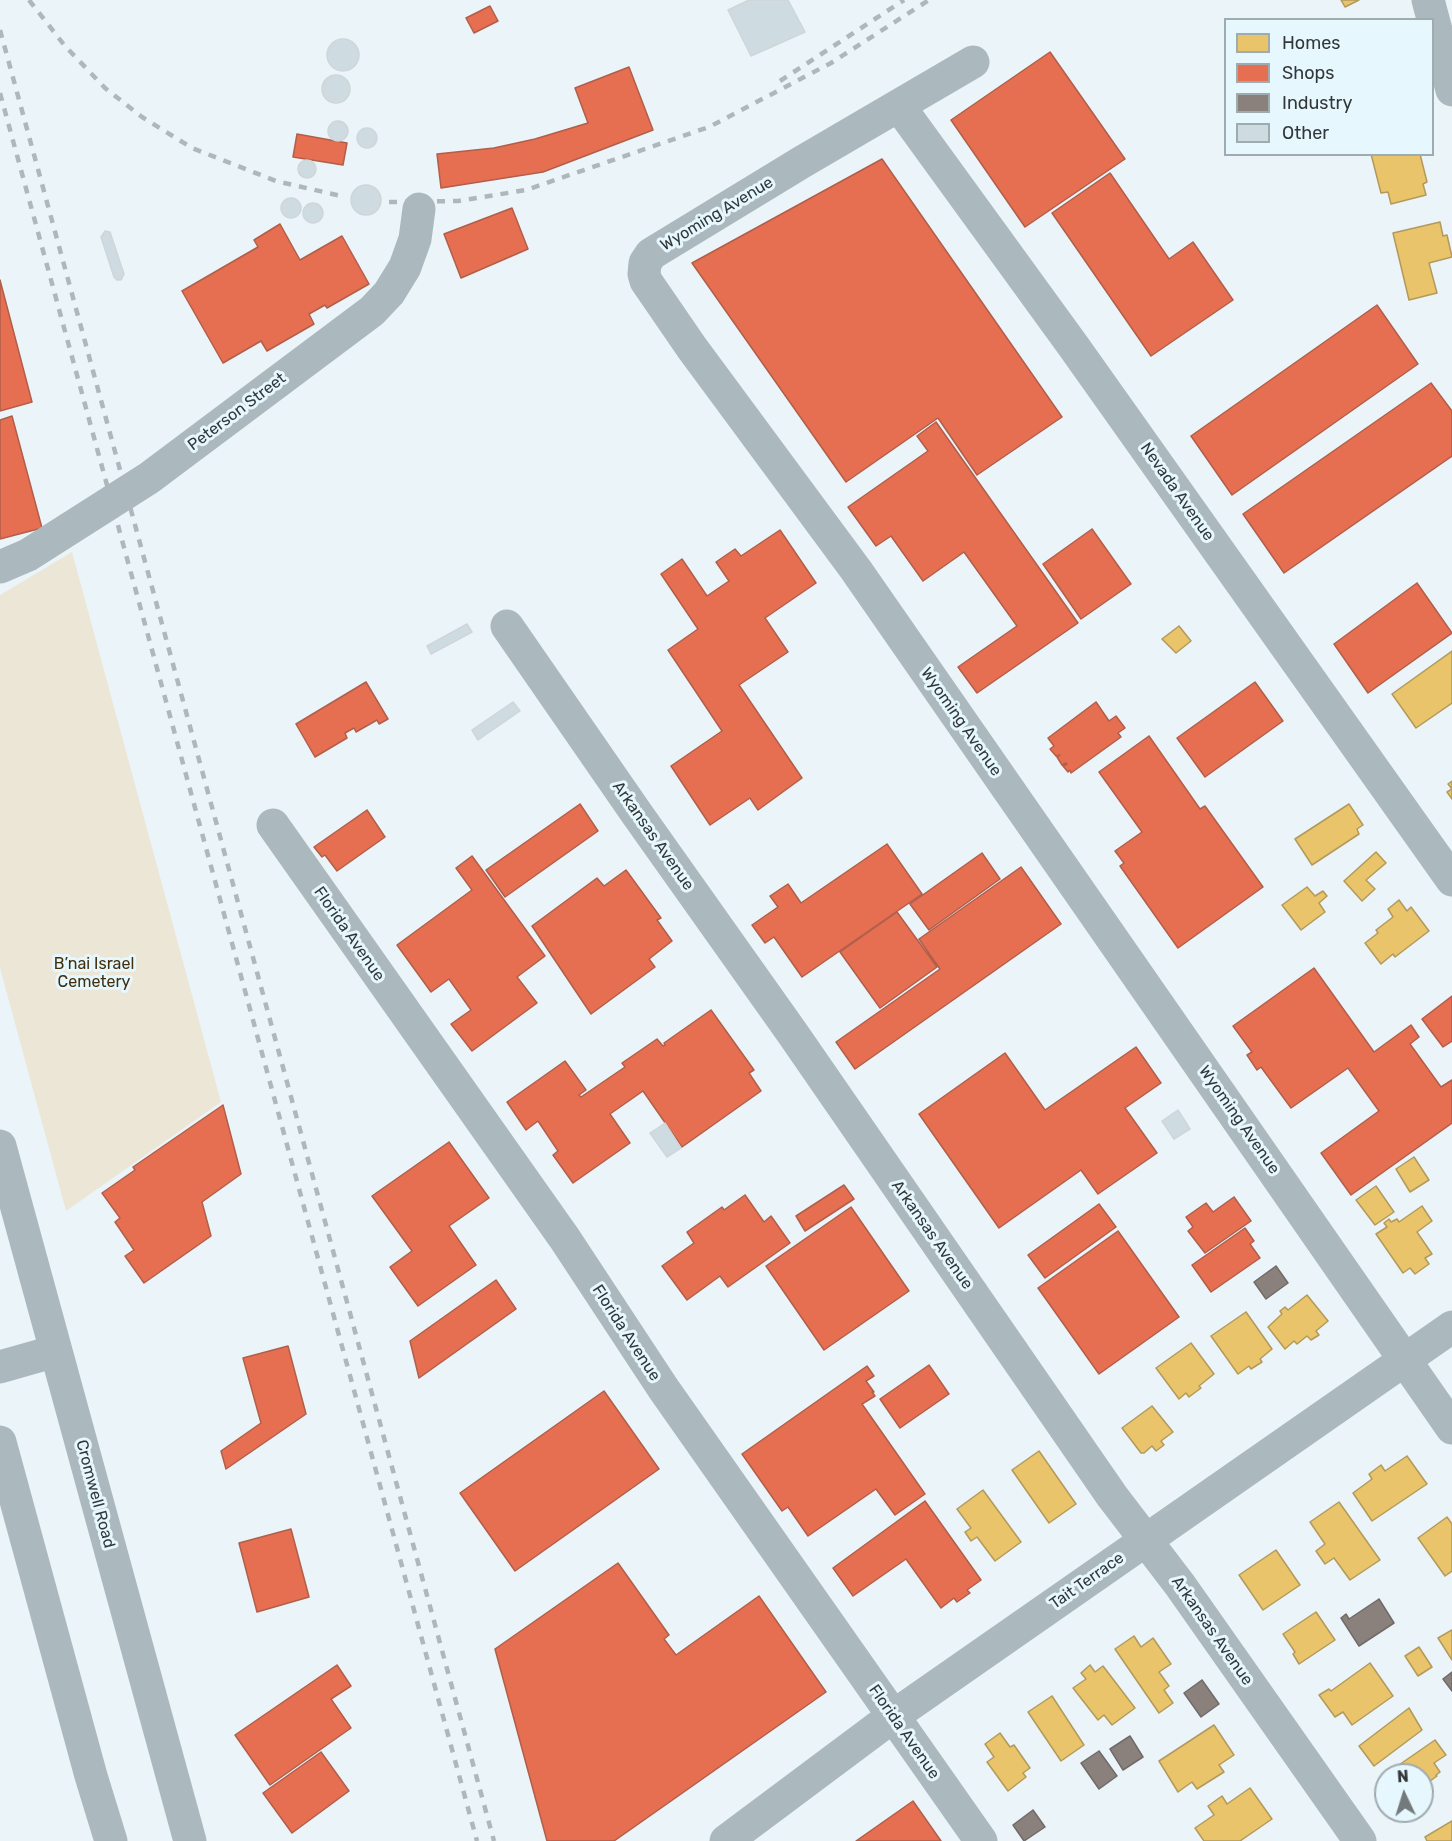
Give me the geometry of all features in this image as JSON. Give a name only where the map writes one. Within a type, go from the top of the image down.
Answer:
[{"type":"street","points":[[1428,0],[1433,18]]},
{"type":"street","points":[[1434,22],[1452,90]]},
{"type":"street","name":"Wyoming Avenue","points":[[973,62],[651,254],[645,262],[646,281],[692,348],[856,570],[1452,1428]]},
{"type":"street","name":"Nevada Avenue","points":[[899,105],[1088,366],[1452,880]]},
{"type":"street","name":"Peterson Street","points":[[0,567],[27,555],[148,478],[372,311],[389,293],[405,267],[415,239],[419,209]]},
{"type":"street","name":"Arkansas Avenue","points":[[507,626],[793,1034],[1112,1496],[1180,1585],[1360,1841]]},
{"type":"street","name":"Florida Avenue","points":[[273,825],[565,1239],[663,1388],[981,1841]]},
{"type":"street","name":"Cromwell Road","points":[[0,1146],[190,1841]]},
{"type":"street","name":"Tait Terrace","points":[[726,1841],[892,1717],[1452,1327]]},
{"type":"street","points":[[0,1367],[56,1351]]},
{"type":"street","points":[[0,1442],[91,1776],[111,1841]]},
{"type":"green space","name":"B’nai Israel Cemetery","points":[[72,552],[221,1102],[66,1211],[0,968],[0,595]]},
{"type":"building: Homes","points":[[1341,0],[1359,0],[1345,7]]},
{"type":"building: Homes","points":[[1372,156],[1420,156],[1427,182],[1423,184],[1426,195],[1391,204],[1388,192],[1381,193]]},
{"type":"building: Homes","points":[[1440,222],[1443,236],[1447,235],[1452,257],[1429,263],[1437,293],[1409,300],[1393,233]]},
{"type":"building: Homes","points":[[1179,626],[1191,641],[1176,653],[1162,639]]},
{"type":"building: Homes","points":[[1452,651],[1452,703],[1416,728],[1392,694]]},
{"type":"building: Homes","points":[[1452,789],[1452,799],[1447,792]]},
{"type":"building: Homes","points":[[1349,804],[1363,825],[1357,829],[1359,834],[1312,865],[1295,839]]},
{"type":"building: Homes","points":[[1376,852],[1386,863],[1366,880],[1375,889],[1362,901],[1344,881]]},
{"type":"building: Homes","points":[[1307,887],[1315,896],[1323,891],[1327,896],[1319,903],[1325,912],[1301,930],[1282,905]]},
{"type":"building: Homes","points":[[1399,900],[1407,911],[1411,907],[1429,931],[1395,957],[1393,954],[1381,964],[1365,943],[1378,933],[1376,930],[1393,917],[1388,909]]},
{"type":"building: Homes","points":[[1414,1157],[1429,1180],[1410,1192],[1396,1169]]},
{"type":"building: Homes","points":[[1376,1186],[1394,1212],[1375,1225],[1356,1200]]},
{"type":"building: Homes","points":[[1422,1206],[1432,1221],[1417,1232],[1432,1254],[1425,1258],[1429,1264],[1415,1274],[1410,1268],[1403,1273],[1376,1234],[1387,1227],[1384,1223],[1389,1219],[1391,1222],[1397,1219],[1399,1222]]},
{"type":"building: Homes","points":[[1307,1295],[1328,1321],[1316,1331],[1319,1335],[1311,1340],[1307,1336],[1297,1344],[1294,1341],[1285,1349],[1268,1327],[1282,1314],[1280,1311],[1285,1307],[1288,1310]]},
{"type":"building: Homes","points":[[1246,1312],[1272,1349],[1260,1359],[1262,1362],[1251,1369],[1249,1366],[1238,1374],[1211,1336]]},
{"type":"building: Homes","points":[[1191,1343],[1214,1374],[1189,1397],[1186,1393],[1179,1399],[1156,1368]]},
{"type":"building: Homes","points":[[1152,1406],[1173,1432],[1161,1441],[1164,1445],[1156,1451],[1152,1446],[1141,1453],[1122,1428]]},
{"type":"building: Homes","points":[[1039,1451],[1076,1504],[1049,1523],[1012,1470]]},
{"type":"building: Homes","points":[[1407,1456],[1427,1484],[1372,1521],[1353,1493],[1372,1479],[1369,1474],[1381,1465],[1385,1471]]},
{"type":"building: Homes","points":[[983,1490],[1021,1542],[995,1561],[977,1537],[971,1541],[965,1532],[971,1528],[957,1509]]},
{"type":"building: Homes","points":[[1339,1502],[1380,1560],[1350,1580],[1334,1558],[1325,1564],[1316,1551],[1325,1544],[1310,1522]]},
{"type":"building: Homes","points":[[1447,1517],[1452,1524],[1452,1571],[1445,1576],[1418,1538]]},
{"type":"building: Homes","points":[[1276,1550],[1300,1585],[1263,1610],[1239,1575]]},
{"type":"building: Homes","points":[[1316,1612],[1335,1640],[1299,1664],[1293,1654],[1295,1652],[1283,1634]]},
{"type":"building: Homes","points":[[1452,1630],[1452,1660],[1438,1638]]},
{"type":"building: Homes","points":[[1134,1636],[1141,1647],[1153,1638],[1171,1664],[1159,1672],[1169,1686],[1164,1690],[1173,1703],[1159,1713],[1115,1649]]},
{"type":"building: Homes","points":[[1419,1647],[1432,1667],[1418,1676],[1405,1656]]},
{"type":"building: Homes","points":[[1370,1663],[1393,1696],[1352,1725],[1343,1712],[1335,1717],[1319,1695],[1329,1689],[1331,1691]]},
{"type":"building: Homes","points":[[1090,1665],[1095,1672],[1103,1666],[1135,1708],[1112,1725],[1104,1715],[1098,1720],[1073,1688],[1086,1679],[1081,1673]]},
{"type":"building: Homes","points":[[1052,1696],[1084,1745],[1061,1761],[1028,1712]]},
{"type":"building: Homes","points":[[1409,1708],[1422,1730],[1378,1763],[1374,1763],[1374,1766],[1359,1746]]},
{"type":"building: Homes","points":[[1214,1725],[1234,1755],[1219,1765],[1224,1772],[1197,1789],[1192,1782],[1178,1792],[1159,1761]]},
{"type":"building: Homes","points":[[1000,1733],[1010,1747],[1014,1745],[1030,1768],[1023,1773],[1026,1777],[1008,1791],[987,1762],[994,1757],[985,1744]]},
{"type":"building: Homes","points":[[1435,1740],[1446,1755],[1434,1763],[1402,1763]]},
{"type":"building: Homes","points":[[1434,1763],[1440,1772],[1434,1778]]},
{"type":"building: Homes","points":[[1250,1788],[1272,1819],[1240,1841],[1204,1841],[1195,1828],[1214,1815],[1208,1806],[1222,1796],[1227,1804]]},
{"type":"building: Homes","points":[[1452,1821],[1452,1841],[1427,1841],[1425,1837]]},
{"type":"building: Shops","points":[[490,6],[498,21],[474,33],[466,18]]},
{"type":"building: Shops","points":[[1050,52],[1125,159],[1025,227],[951,120]]},
{"type":"building: Shops","points":[[629,67],[653,130],[543,172],[441,188],[437,154],[494,148],[535,139],[588,123],[575,88]]},
{"type":"building: Shops","points":[[297,134],[347,143],[343,165],[293,157]]},
{"type":"building: Shops","points":[[882,159],[1062,417],[977,475],[938,418],[846,482],[692,263]]},
{"type":"building: Shops","points":[[1110,173],[1169,259],[1193,242],[1233,300],[1151,356],[1052,213]]},
{"type":"building: Shops","points":[[512,208],[528,249],[461,278],[444,234]]},
{"type":"building: Shops","points":[[280,224],[300,260],[342,236],[369,284],[327,308],[325,305],[309,314],[314,324],[267,351],[261,341],[223,363],[182,291],[258,247],[254,240]]},
{"type":"building: Shops","points":[[0,280],[32,402],[0,411]]},
{"type":"building: Shops","points":[[1377,305],[1418,364],[1232,495],[1191,436]]},
{"type":"building: Shops","points":[[1431,383],[1452,411],[1452,456],[1284,573],[1243,514]]},
{"type":"building: Shops","points":[[12,416],[42,528],[0,539],[0,420]]},
{"type":"building: Shops","points":[[936,422],[1078,623],[977,693],[958,667],[1017,626],[964,552],[923,581],[891,536],[876,546],[848,507],[928,451],[917,436]]},
{"type":"building: Shops","points":[[1092,529],[1131,584],[1081,619],[1043,564]]},
{"type":"building: Shops","points":[[780,530],[816,583],[765,618],[788,652],[739,685],[802,778],[758,810],[750,798],[710,825],[671,766],[722,731],[668,650],[698,629],[661,574],[682,559],[707,596],[729,581],[716,562],[735,549],[741,556]]},
{"type":"building: Shops","points":[[1417,583],[1452,633],[1368,693],[1334,644]]},
{"type":"building: Shops","points":[[366,682],[388,719],[379,724],[377,720],[356,732],[354,728],[345,733],[347,738],[315,757],[296,724]]},
{"type":"building: Shops","points":[[1255,682],[1283,721],[1205,777],[1177,738]]},
{"type":"building: Shops","points":[[1096,702],[1109,721],[1116,716],[1125,728],[1118,733],[1121,737],[1071,773],[1070,770],[1068,772],[1063,766],[1067,764],[1062,765],[1057,757],[1060,755],[1056,756],[1050,749],[1054,746],[1048,738]]},
{"type":"building: Shops","points":[[1149,736],[1200,809],[1205,806],[1263,887],[1178,948],[1120,866],[1124,863],[1115,851],[1142,832],[1099,772]]},
{"type":"building: Shops","points":[[580,804],[598,831],[505,897],[486,870]]},
{"type":"building: Shops","points":[[367,810],[385,837],[337,871],[325,855],[322,857],[314,847]]},
{"type":"building: Shops","points":[[887,844],[922,894],[802,977],[774,937],[765,943],[752,925],[778,907],[770,896],[788,884],[801,903]]},
{"type":"building: Shops","points":[[982,853],[1000,879],[929,930],[910,904]]},
{"type":"building: Shops","points":[[472,856],[545,956],[517,977],[537,1003],[472,1051],[451,1024],[471,1010],[449,979],[431,992],[397,945],[472,890],[456,868]]},
{"type":"building: Shops","points":[[1021,867],[1061,924],[855,1069],[836,1042],[940,969],[919,939]]},
{"type":"building: Shops","points":[[626,870],[661,918],[657,920],[672,941],[649,959],[655,967],[591,1014],[532,926],[597,878],[604,886]]},
{"type":"building: Shops","points":[[897,912],[937,967],[880,1008],[840,952]]},
{"type":"building: Shops","points":[[1314,968],[1374,1052],[1411,1025],[1419,1037],[1410,1044],[1441,1087],[1452,1080],[1452,1123],[1351,1195],[1321,1153],[1379,1111],[1348,1068],[1291,1108],[1261,1067],[1257,1070],[1247,1055],[1252,1052],[1233,1026]]},
{"type":"building: Shops","points":[[1452,996],[1452,1041],[1443,1047],[1422,1019]]},
{"type":"building: Shops","points":[[711,1010],[754,1070],[749,1073],[761,1091],[682,1147],[643,1091],[610,1114],[630,1143],[573,1183],[553,1155],[558,1151],[538,1121],[526,1130],[507,1102],[565,1061],[586,1090],[579,1095],[581,1097],[625,1067],[622,1063],[657,1039],[663,1046],[665,1045],[664,1043]]},
{"type":"building: Shops","points":[[1136,1047],[1161,1083],[1125,1108],[1157,1153],[1098,1194],[1081,1170],[999,1228],[919,1114],[1005,1053],[1045,1110]]},
{"type":"building: Shops","points":[[223,1105],[241,1174],[202,1202],[211,1236],[144,1283],[125,1256],[134,1250],[115,1222],[120,1218],[102,1193],[135,1170],[133,1167]]},
{"type":"building: Shops","points":[[449,1142],[489,1198],[449,1226],[476,1265],[418,1306],[390,1267],[412,1251],[372,1196]]},
{"type":"building: Shops","points":[[844,1185],[854,1199],[805,1231],[796,1216]]},
{"type":"building: Shops","points":[[745,1195],[764,1222],[771,1216],[790,1243],[728,1287],[720,1276],[687,1300],[662,1266],[694,1243],[687,1232],[722,1207],[724,1210]]},
{"type":"building: Shops","points":[[1234,1197],[1251,1221],[1205,1253],[1188,1231],[1193,1227],[1186,1217],[1206,1203],[1213,1212]]},
{"type":"building: Shops","points":[[1099,1204],[1116,1227],[1045,1278],[1028,1255]]},
{"type":"building: Shops","points":[[851,1207],[909,1291],[824,1350],[766,1266]]},
{"type":"building: Shops","points":[[1245,1228],[1254,1241],[1250,1244],[1260,1258],[1211,1292],[1192,1265]]},
{"type":"building: Shops","points":[[1118,1231],[1179,1317],[1099,1374],[1038,1288]]},
{"type":"building: Shops","points":[[496,1280],[516,1309],[419,1378],[410,1341]]},
{"type":"building: Shops","points":[[288,1346],[306,1414],[226,1469],[221,1451],[261,1423],[243,1358]]},
{"type":"building: Shops","points":[[929,1365],[949,1394],[900,1428],[880,1399]]},
{"type":"building: Shops","points":[[867,1366],[874,1376],[866,1381],[875,1396],[862,1404],[925,1494],[895,1515],[876,1489],[808,1536],[788,1507],[782,1511],[742,1454]]},
{"type":"building: Shops","points":[[604,1391],[659,1469],[515,1571],[460,1493]]},
{"type":"building: Shops","points":[[925,1501],[981,1580],[967,1590],[970,1593],[957,1602],[954,1598],[941,1608],[906,1559],[853,1596],[833,1568]]},
{"type":"building: Shops","points":[[291,1529],[309,1597],[257,1612],[239,1543]]},
{"type":"building: Shops","points":[[618,1563],[669,1635],[664,1639],[676,1655],[759,1596],[826,1692],[614,1841],[547,1841],[495,1649]]},
{"type":"building: Shops","points":[[337,1665],[351,1686],[331,1699],[351,1728],[270,1785],[235,1735]]},
{"type":"building: Shops","points":[[321,1752],[349,1791],[292,1833],[263,1793]]},
{"type":"building: Shops","points":[[913,1801],[941,1841],[856,1841]]},
{"type":"building: Industry","points":[[1276,1266],[1288,1283],[1266,1299],[1254,1282]]},
{"type":"building: Industry","points":[[1379,1599],[1394,1623],[1359,1646],[1341,1618],[1346,1614],[1349,1619]]},
{"type":"building: Industry","points":[[1452,1672],[1452,1691],[1443,1679]]},
{"type":"building: Industry","points":[[1202,1680],[1219,1704],[1201,1717],[1184,1693]]},
{"type":"building: Industry","points":[[1130,1736],[1143,1757],[1123,1770],[1110,1749]]},
{"type":"building: Industry","points":[[1099,1751],[1117,1776],[1099,1789],[1081,1763]]},
{"type":"building: Industry","points":[[1033,1810],[1045,1827],[1024,1841],[1013,1825]]},
{"type":"building: Other","points":[[749,0],[788,0],[805,32],[751,56],[728,10]]},
{"type":"building: Other","points":[[343,39],[354,44],[359,55],[354,66],[343,71],[332,66],[327,55],[332,44]]},
{"type":"building: Other","points":[[336,75],[346,79],[350,89],[346,99],[336,103],[326,99],[322,89],[326,79]]},
{"type":"building: Other","points":[[338,121],[345,124],[348,131],[345,138],[338,141],[331,138],[328,131],[331,124]]},
{"type":"building: Other","points":[[367,128],[374,131],[377,138],[374,145],[367,148],[360,145],[357,138],[360,131]]},
{"type":"building: Other","points":[[307,160],[313,163],[316,169],[313,175],[307,178],[301,175],[298,169],[301,163]]},
{"type":"building: Other","points":[[366,185],[372,186],[380,194],[380,206],[372,214],[366,215],[360,214],[352,206],[351,200],[352,194],[360,186]]},
{"type":"building: Other","points":[[291,198],[298,201],[301,208],[298,215],[291,218],[284,215],[281,208],[284,201]]},
{"type":"building: Other","points":[[313,203],[320,206],[323,213],[320,220],[313,223],[306,220],[303,213],[306,206]]},
{"type":"building: Other","points":[[105,231],[110,232],[124,274],[121,280],[114,277],[101,237]]},
{"type":"building: Other","points":[[467,624],[472,632],[431,654],[427,646]]},
{"type":"building: Other","points":[[513,702],[520,711],[478,740],[472,730]]},
{"type":"building: Other","points":[[1178,1110],[1190,1129],[1174,1139],[1162,1121]]},
{"type":"building: Other","points":[[665,1123],[681,1148],[667,1157],[650,1133]]},
{"type":"railway","points":[[29,0],[65,46],[105,88],[142,117],[192,148],[276,181],[341,196]]},
{"type":"railway","points":[[780,81],[904,0]]},
{"type":"railway","points":[[389,202],[458,201],[526,190],[709,127],[831,63],[929,0]]},
{"type":"railway","points":[[0,30],[494,1841]]},
{"type":"railway","points":[[0,93],[477,1841]]}]
